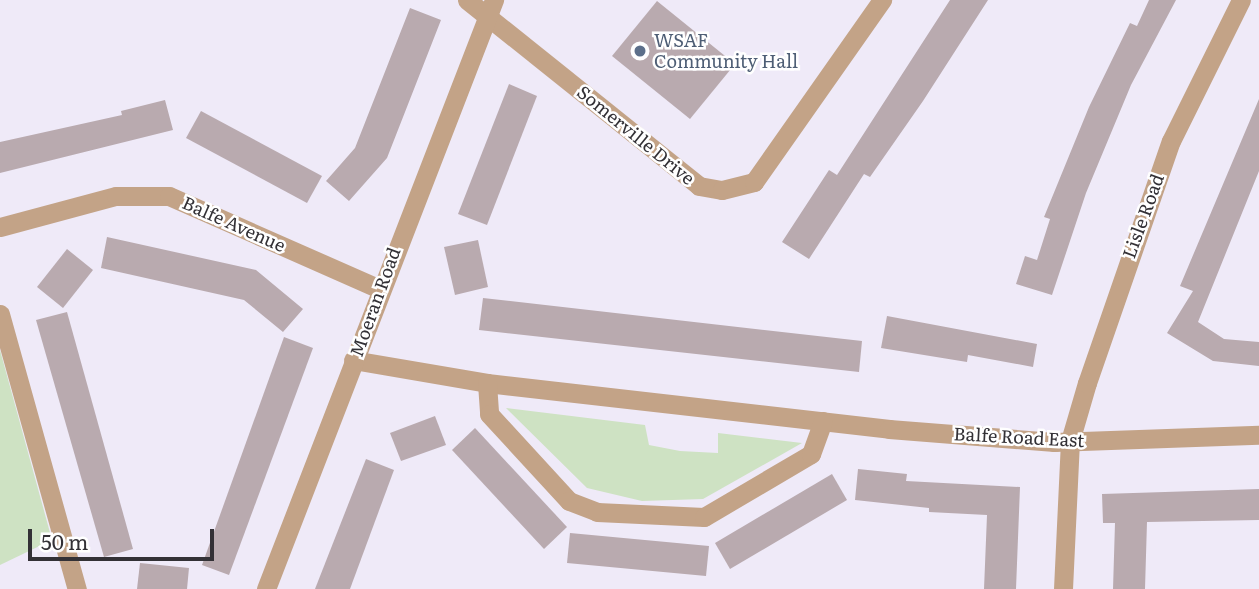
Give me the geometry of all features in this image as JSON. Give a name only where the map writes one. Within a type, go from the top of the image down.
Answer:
[{"type":"street","name":"Somerville Drive","points":[[467,0],[490,8],[699,186],[722,191],[754,182],[882,0]]},
{"type":"street","name":"Lisle Road","points":[[1063,589],[1070,442],[1132,243],[1171,141],[1241,0]]},
{"type":"street","name":"Moeran Road","points":[[266,589],[490,8]]},
{"type":"street","name":"Balfe Avenue","points":[[0,227],[116,196],[169,196],[380,289]]},
{"type":"street","points":[[0,314],[77,589]]},
{"type":"street","name":"Balfe Road East","points":[[353,360],[487,383],[823,421],[1070,442],[1258,434]]},
{"type":"street","points":[[487,383],[489,414],[569,501],[597,512],[704,517],[811,454],[823,421]]},
{"type":"green space","points":[[0,350],[52,540],[0,565]]},
{"type":"green space","points":[[506,408],[645,425],[649,445],[680,451],[718,453],[718,433],[802,443],[703,499],[642,501],[587,488]]},
{"type":"building","points":[[950,0],[988,0],[923,101],[870,177],[864,174],[809,259],[782,242],[829,170],[837,175]]},
{"type":"building","points":[[1149,0],[1176,0],[1131,85],[1086,193],[1052,295],[1016,284],[1025,256],[1037,260],[1050,219],[1044,217],[1089,107],[1130,23],[1137,26]]},
{"type":"building","points":[[657,1],[735,64],[690,119],[612,56]]},
{"type":"building","points":[[410,8],[441,20],[387,158],[349,201],[326,181],[355,148]]},
{"type":"building","points":[[509,84],[537,96],[487,225],[458,214]]},
{"type":"building","points":[[1259,99],[1259,171],[1198,322],[1224,339],[1259,342],[1259,366],[1213,361],[1167,333],[1193,291],[1180,286]]},
{"type":"building","points":[[165,100],[173,130],[0,173],[0,142],[122,115],[121,111]]},
{"type":"building","points":[[201,111],[322,176],[307,203],[186,138]]},
{"type":"building","points":[[107,237],[256,270],[303,309],[283,332],[244,300],[101,268]]},
{"type":"building","points":[[478,240],[488,287],[455,295],[444,247]]},
{"type":"building","points":[[67,249],[93,270],[63,308],[37,287]]},
{"type":"building","points":[[483,298],[862,341],[859,372],[479,330]]},
{"type":"building","points":[[67,312],[133,549],[104,557],[36,320]]},
{"type":"building","points":[[887,316],[1037,344],[1033,367],[968,355],[967,362],[881,348]]},
{"type":"building","points":[[284,337],[313,348],[229,575],[202,565]]},
{"type":"building","points":[[435,416],[446,445],[401,461],[390,433]]},
{"type":"building","points":[[475,428],[567,527],[544,549],[452,450]]},
{"type":"building","points":[[366,459],[394,470],[350,589],[315,589]]},
{"type":"building","points":[[858,469],[907,474],[906,481],[1020,487],[1016,589],[984,589],[987,515],[929,512],[929,508],[855,500]]},
{"type":"building","points":[[832,474],[847,500],[730,569],[715,543]]},
{"type":"building","points":[[1259,489],[1259,520],[1147,522],[1145,589],[1113,589],[1115,523],[1103,523],[1102,494]]},
{"type":"building","points":[[570,533],[709,546],[706,576],[567,563]]},
{"type":"building","points":[[140,563],[189,568],[187,589],[137,589]]},
{"type":"place","name":"WSAF Community Hall","points":[[640,51]]}]
